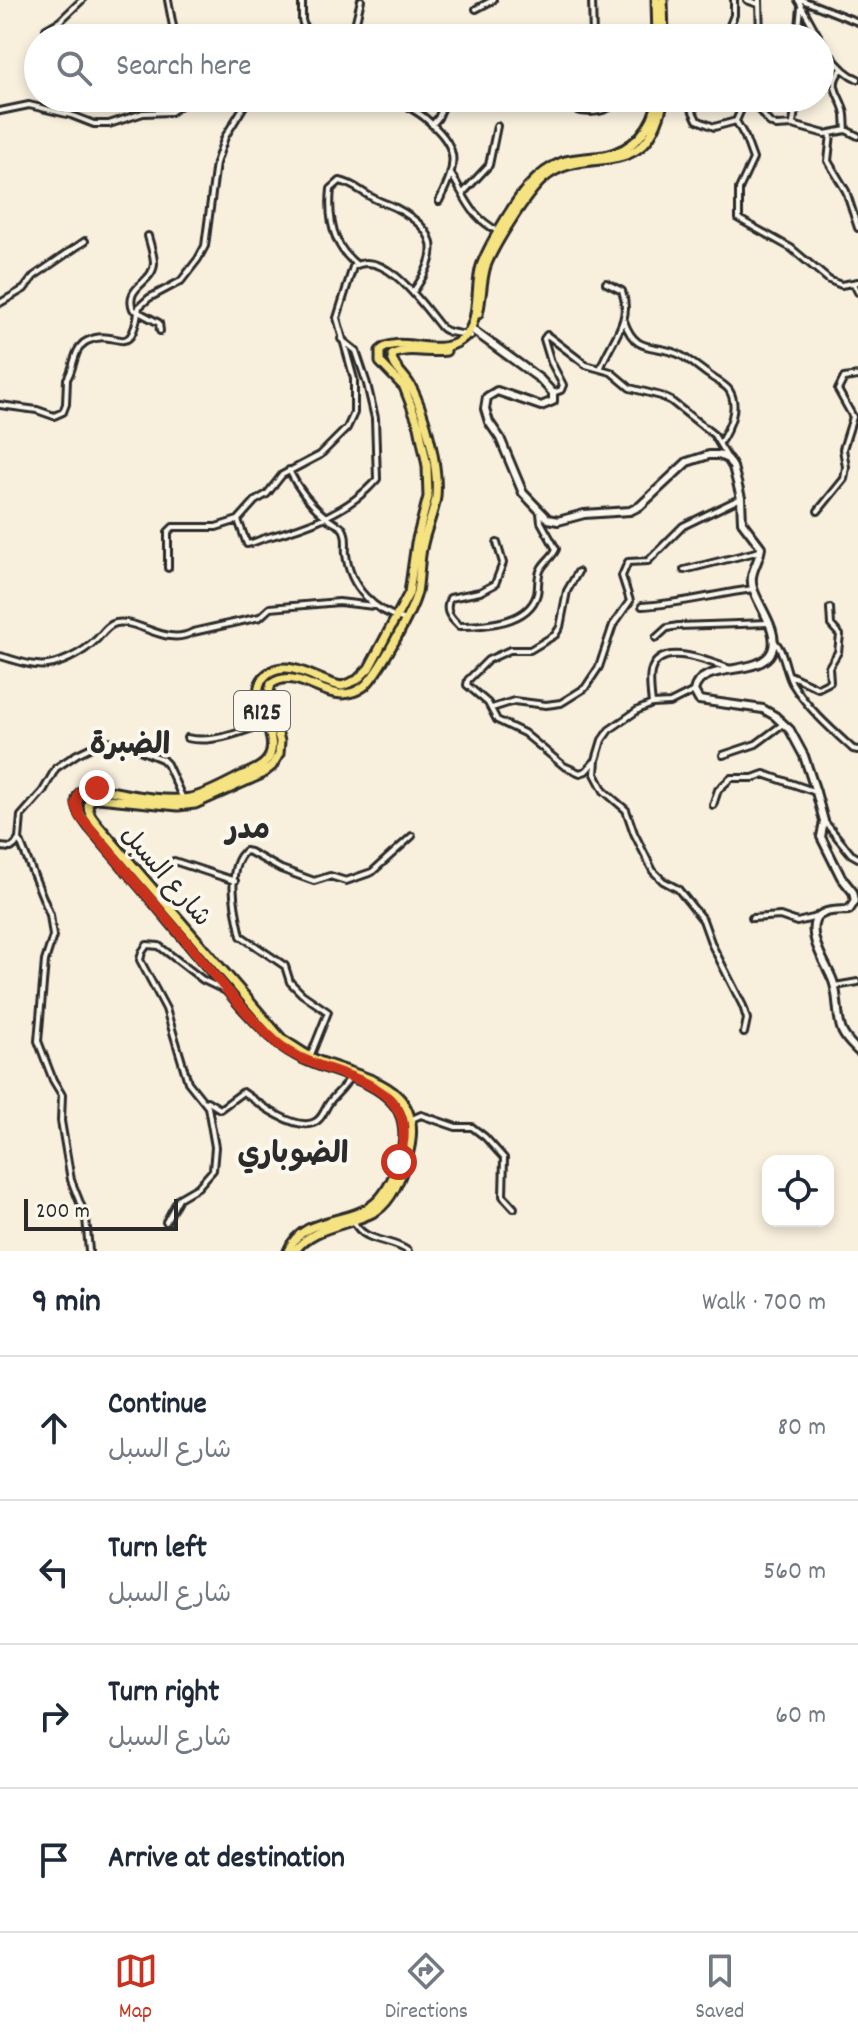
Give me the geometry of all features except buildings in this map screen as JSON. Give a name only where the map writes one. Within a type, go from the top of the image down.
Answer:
[{"type":"main road","points":[[656,0],[657,24]]},
{"type":"main road","points":[[663,0],[664,24]]},
{"type":"main road","points":[[471,334],[482,263],[525,189],[549,168],[561,162],[614,153],[631,145],[645,132],[656,112]]},
{"type":"main road","points":[[471,334],[487,264],[531,192],[545,177],[564,168],[607,161],[635,150],[653,133],[658,112]]},
{"type":"main road","name":"شارع السبل","points":[[288,1251],[299,1234],[326,1221],[362,1212],[374,1204],[391,1181],[399,1162],[404,1136],[402,1116],[383,1093],[277,1043],[229,992],[80,816],[76,804],[79,793],[88,787],[184,802],[257,769],[270,754],[272,743],[258,699],[262,680],[271,671],[282,668],[299,671],[331,685],[350,685],[369,668],[416,596],[422,548],[436,497],[426,426],[411,385],[393,363],[392,355],[400,350],[433,354],[446,351],[462,344],[471,334]]},
{"type":"main road","name":"شارع السبل","points":[[401,619],[376,671],[365,686],[352,692],[329,693],[294,678],[271,684],[267,699],[280,741],[279,754],[272,766],[206,800],[184,802],[98,798],[87,805],[98,825],[282,1039],[309,1059],[383,1083],[401,1101],[410,1120]]},
{"type":"main road","points":[[295,1251],[305,1238],[354,1222],[379,1209],[397,1183],[409,1150],[410,1120]]},
{"type":"street","points":[[55,24],[82,0]]},
{"type":"street","points":[[168,0],[173,24]]},
{"type":"street","points":[[302,0],[303,24]]},
{"type":"street","points":[[355,24],[361,0]]},
{"type":"street","points":[[476,9],[493,0]]},
{"type":"street","points":[[592,0],[593,24]]},
{"type":"street","points":[[730,24],[734,0]]},
{"type":"street","points":[[747,0],[758,2],[759,24]]},
{"type":"street","points":[[800,2],[858,22]]},
{"type":"street","points":[[799,24],[800,2]]},
{"type":"street","points":[[800,2],[812,24]]},
{"type":"street","points":[[834,58],[842,69],[858,79]]},
{"type":"street","points":[[842,69],[837,75],[834,90],[845,114],[846,130]]},
{"type":"street","points":[[0,111],[24,106]]},
{"type":"street","points":[[58,112],[94,124],[109,124],[143,113],[171,112]]},
{"type":"street","points":[[0,405],[37,410],[54,416],[63,412],[67,379],[76,353],[87,341],[130,338],[135,331],[139,307],[181,281],[205,246],[216,163],[225,137],[240,112]]},
{"type":"street","points":[[416,112],[450,144],[454,165],[439,201]]},
{"type":"street","points":[[432,125],[441,112]]},
{"type":"street","points":[[693,112],[697,120],[705,125],[725,125],[736,121],[740,112]]},
{"type":"street","points":[[761,112],[776,126],[793,125],[831,133],[846,130],[858,136]]},
{"type":"street","points":[[793,125],[795,112]]},
{"type":"street","points":[[736,121],[753,159],[739,189],[739,219],[791,248],[829,280],[841,285],[856,283],[858,292]]},
{"type":"street","points":[[463,193],[489,165],[497,126]]},
{"type":"street","points":[[831,133],[828,161],[846,191],[858,228]]},
{"type":"street","points":[[451,174],[472,213],[499,232]]},
{"type":"street","points":[[413,292],[430,265],[432,240],[428,232],[398,209],[373,199],[351,183],[340,181],[331,189],[333,228],[345,256],[356,264],[371,263],[402,281],[441,327],[449,332],[471,334],[540,379],[553,393],[553,401],[541,406],[497,391],[487,397],[485,409],[489,422],[506,449],[523,493],[540,513],[558,521],[584,514],[630,511],[640,506],[687,462],[709,455],[728,459]]},
{"type":"street","points":[[148,236],[155,264],[132,292],[130,301],[133,309],[159,323],[160,331]]},
{"type":"street","points":[[0,303],[24,289],[34,276],[85,241]]},
{"type":"street","points":[[168,568],[168,532],[173,527],[216,527],[238,520],[289,470],[320,455],[347,428],[354,413],[354,379],[338,328],[339,308],[356,264]]},
{"type":"street","points":[[601,367],[624,321],[626,310],[622,291],[606,283]]},
{"type":"street","points":[[624,321],[637,343],[680,355],[728,389],[733,403],[732,417],[720,443]]},
{"type":"street","points":[[553,393],[561,390],[563,385],[551,362],[544,336],[550,336],[586,365],[601,367],[630,388],[671,401],[720,443],[733,467],[741,498],[742,522],[761,547],[760,559],[752,570],[753,589],[769,623],[772,650],[767,658],[752,665],[703,678],[694,691],[699,700],[763,709],[790,730],[804,756],[824,821],[851,854],[858,858]]},
{"type":"street","points":[[238,520],[247,544],[253,544],[290,533],[325,517],[353,501],[377,479],[375,418],[367,384],[356,351],[341,339]]},
{"type":"street","points":[[818,511],[844,479],[843,449],[853,417],[838,390],[844,378],[858,376]]},
{"type":"street","points":[[289,470],[297,487],[325,517],[342,527],[352,579],[374,606]]},
{"type":"street","points":[[492,708],[514,701],[546,705],[561,703],[585,688],[599,667],[613,625],[630,601],[622,576],[628,562],[648,561],[683,526],[741,498]]},
{"type":"street","points":[[497,543],[503,563],[495,584],[480,592],[450,598],[446,605],[449,615],[459,626],[493,625],[510,619],[526,610],[537,597],[540,569],[556,549],[541,522],[540,513]]},
{"type":"street","points":[[684,570],[761,551]]},
{"type":"street","points":[[578,572],[567,591],[560,627],[555,635],[530,650],[505,652],[483,663],[467,685],[492,708],[497,720],[524,733],[573,771],[586,771],[596,760]]},
{"type":"street","points":[[642,606],[753,589]]},
{"type":"street","points":[[0,656],[38,666],[54,664],[77,654],[96,641],[109,625],[119,622],[164,635],[184,637],[193,632],[260,617],[270,608],[339,602],[374,606],[401,619]]},
{"type":"street","points":[[788,674],[818,688],[830,682],[829,667],[838,652],[840,635],[831,625],[830,608]]},
{"type":"street","points":[[656,638],[667,628],[678,626],[769,623]]},
{"type":"street","points":[[773,640],[780,646],[788,674],[809,707],[853,749],[858,750]]},
{"type":"street","points":[[652,704],[651,670],[665,655],[689,655],[732,669]]},
{"type":"street","points":[[694,691],[670,703],[652,704],[609,730],[602,740],[595,774],[604,791],[626,810],[653,871],[678,889],[703,920],[743,1006],[747,1019],[744,1033]]},
{"type":"street","points":[[187,738],[225,736],[266,723]]},
{"type":"street","points":[[723,755],[756,744],[783,724]]},
{"type":"street","points":[[89,1251],[86,1218],[71,1180],[61,1121],[62,1095],[38,1041],[45,961],[53,936],[50,915],[19,839],[21,816],[43,791],[56,768],[104,741],[120,742],[162,759],[184,802]]},
{"type":"street","points":[[713,805],[718,790],[731,778],[753,778],[764,774],[816,792]]},
{"type":"street","points":[[752,918],[780,916],[797,922],[832,910],[849,910],[855,901],[853,892],[841,877],[821,837],[824,821]]},
{"type":"street","points":[[309,1059],[328,1012],[290,982],[285,966],[243,940],[237,916],[235,881],[240,856],[245,851],[262,856],[281,869],[314,881],[330,876],[346,881],[372,872],[412,836]]},
{"type":"street","points":[[0,847],[11,848],[19,839]]},
{"type":"street","points":[[174,861],[235,881]]},
{"type":"street","points":[[817,917],[814,937],[835,986],[841,1028],[848,1042],[858,1051]]},
{"type":"street","points":[[229,992],[203,980],[159,946],[147,945],[142,952],[140,960],[166,1009],[188,1082],[194,1092],[205,1100],[220,1109],[243,1092],[268,1110],[293,1122],[313,1123],[321,1118],[330,1100],[342,1090],[349,1077]]},
{"type":"street","points":[[835,986],[858,982]]},
{"type":"street","points":[[166,1222],[179,1198],[198,1187],[213,1170],[215,1147],[205,1100]]},
{"type":"street","points":[[410,1120],[421,1115],[450,1126],[478,1130],[504,1158],[503,1196],[514,1208]]},
{"type":"street","points":[[354,1222],[364,1235],[397,1243],[408,1251]]},
{"type":"district","name":"الضبرة","points":[[130,743]]},
{"type":"district","name":"مدر","points":[[248,828]]},
{"type":"district","name":"الضوباري","points":[[293,1152]]},
{"type":"route","points":[[97,788],[88,787],[79,793],[76,804],[80,816],[229,992],[277,1043],[312,1065],[375,1087],[394,1103],[402,1116],[404,1136],[399,1162]]}]
